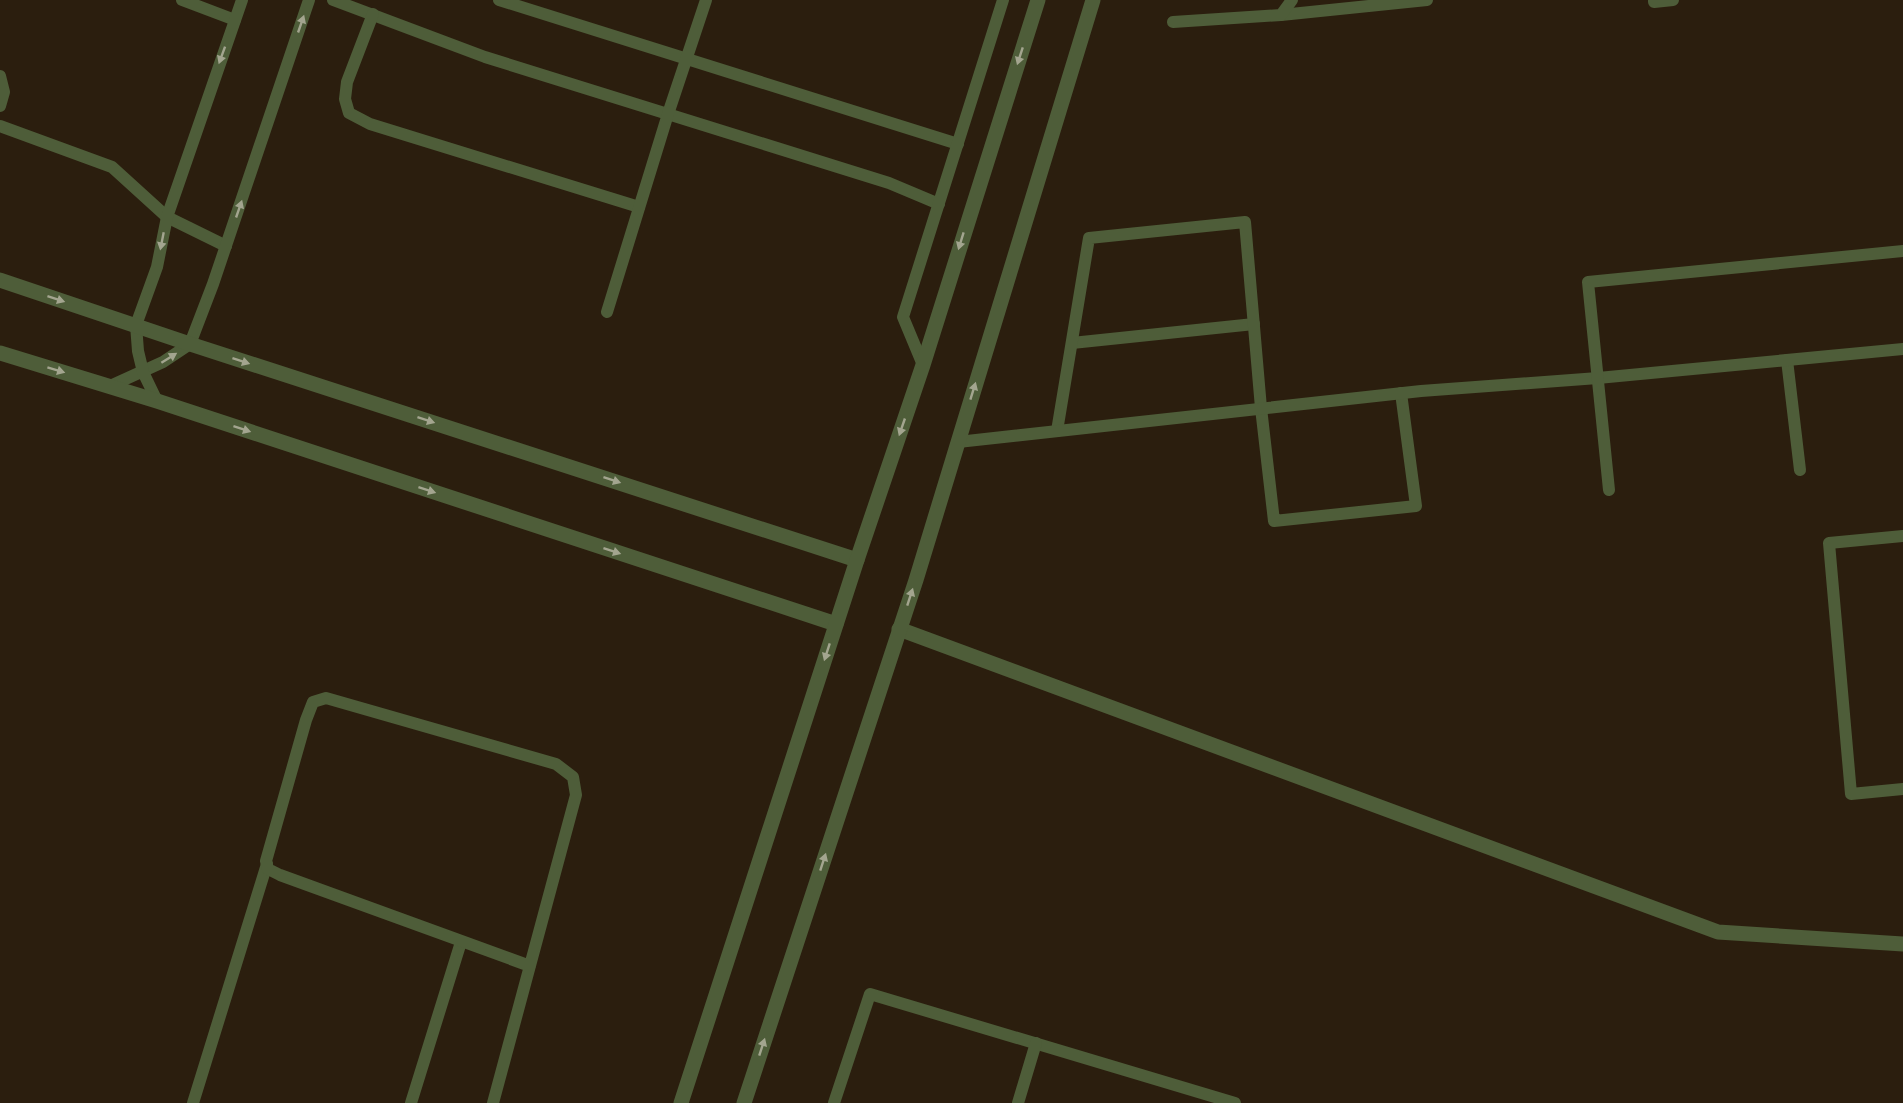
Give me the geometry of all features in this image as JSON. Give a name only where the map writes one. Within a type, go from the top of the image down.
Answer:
[{"type":"street","points":[[681,1103],[836,624],[923,365],[1038,0]]},
{"type":"street","points":[[744,1103],[899,629],[1093,0]]},
{"type":"street","points":[[0,280],[190,344],[857,560]]},
{"type":"street","points":[[0,353],[157,401],[836,624]]},
{"type":"street","points":[[899,629],[1718,932],[1903,944]]},
{"type":"lane","points":[[182,0],[235,20]]},
{"type":"lane","points":[[157,401],[143,372],[138,351],[136,325],[157,267],[167,217],[193,136],[242,0]]},
{"type":"lane","points":[[108,387],[163,362],[190,344],[226,246],[309,0]]},
{"type":"lane","points":[[333,0],[485,57],[889,183],[939,204]]},
{"type":"lane","points":[[499,0],[958,144]]},
{"type":"lane","points":[[607,312],[706,0]]},
{"type":"lane","points":[[923,365],[903,317],[1003,0]]},
{"type":"lane","points":[[1281,15],[1292,0]]},
{"type":"lane","points":[[1173,22],[1281,15],[1427,0]]},
{"type":"lane","points":[[1654,0],[1654,2],[1673,0]]},
{"type":"lane","points":[[373,14],[347,82],[345,99],[349,113],[370,124],[639,207]]},
{"type":"lane","points":[[0,76],[4,92],[0,105]]},
{"type":"lane","points":[[0,126],[111,167],[167,217],[226,246]]},
{"type":"lane","points":[[1056,431],[1089,238],[1245,222],[1274,521],[1416,506],[1401,393]]},
{"type":"lane","points":[[1608,490],[1588,282],[1903,251]]},
{"type":"lane","points":[[1072,343],[1254,324]]},
{"type":"lane","points":[[958,442],[1401,393],[1598,378],[1903,349]]},
{"type":"lane","points":[[1787,360],[1800,470]]},
{"type":"lane","points":[[1903,536],[1829,543],[1851,794],[1903,789]]},
{"type":"lane","points":[[493,1103],[530,966],[576,795],[573,777],[556,764],[326,698],[313,702],[266,861],[268,869],[530,966]]},
{"type":"lane","points":[[193,1103],[267,864]]},
{"type":"lane","points":[[411,1103],[461,942]]},
{"type":"lane","points":[[834,1103],[870,994],[1235,1103]]},
{"type":"lane","points":[[1018,1103],[1036,1043]]}]
